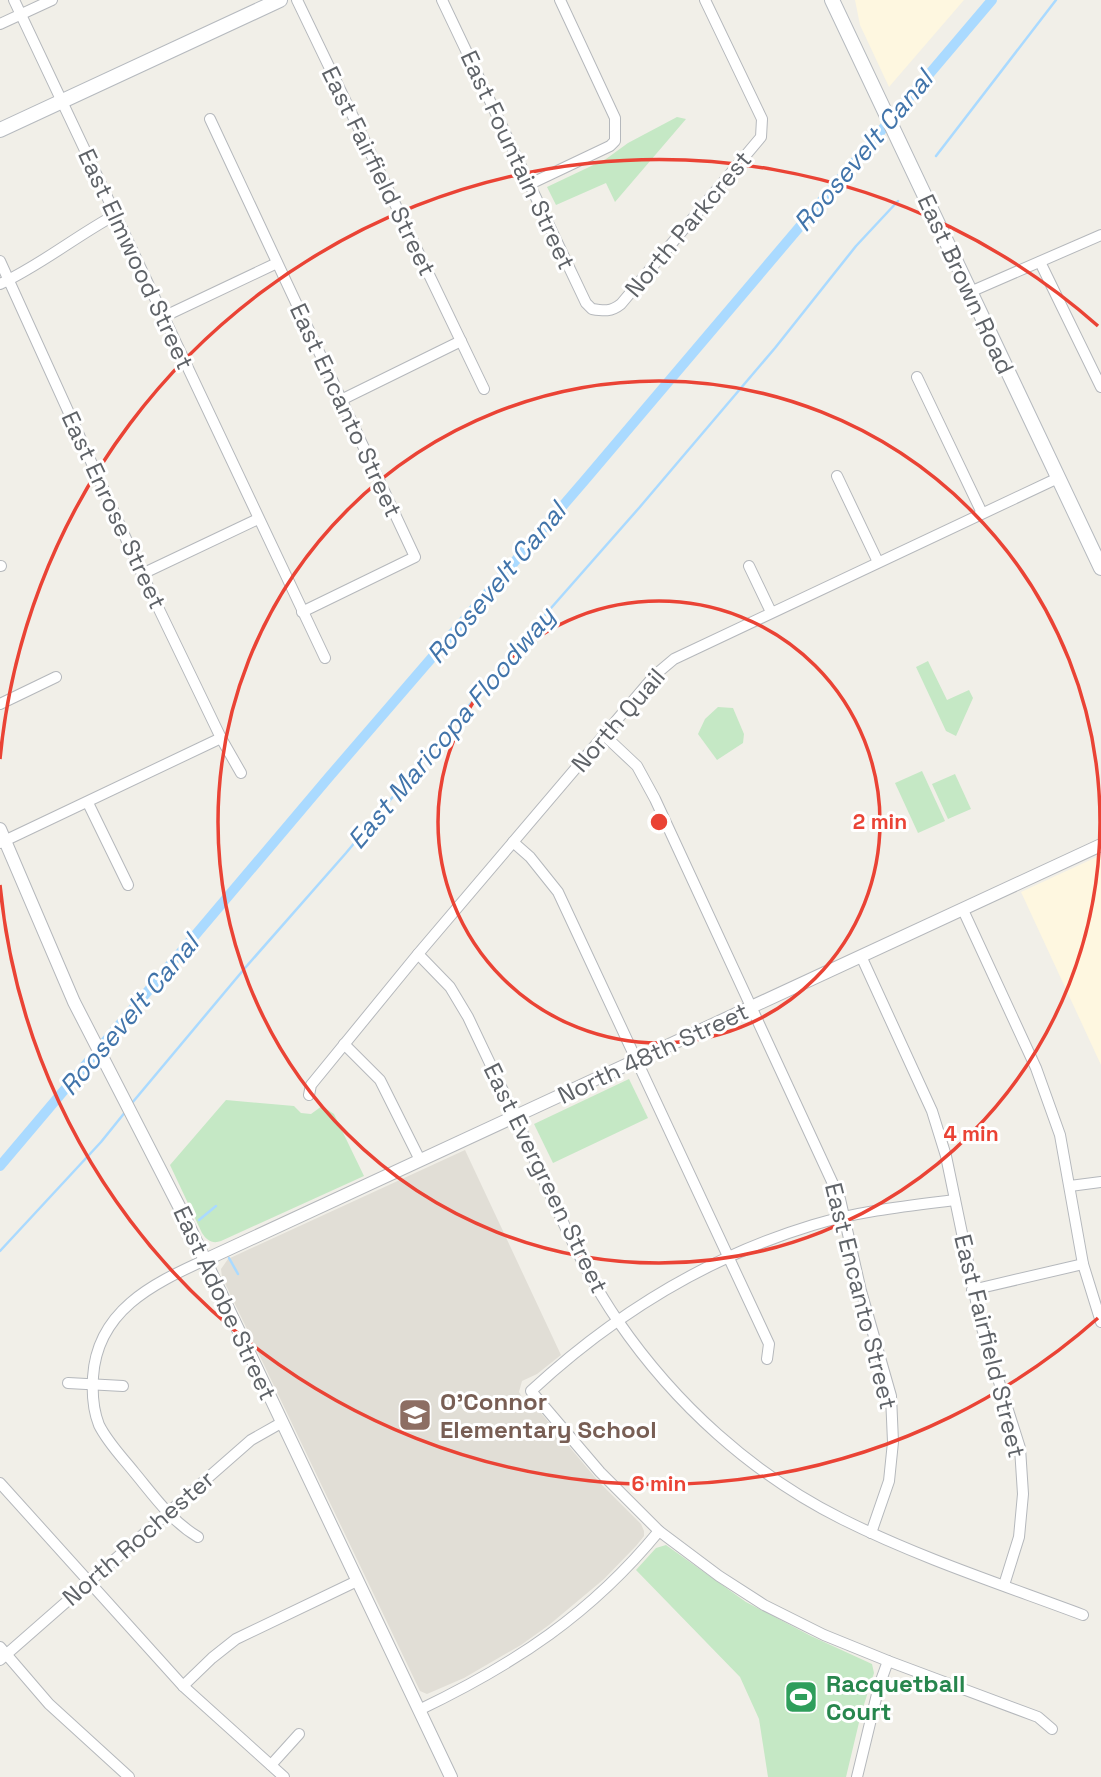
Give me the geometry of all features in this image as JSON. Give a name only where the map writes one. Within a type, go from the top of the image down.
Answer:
[{"type":"main road","points":[[0,130],[280,0]]},
{"type":"main road","name":"East Brown Road","points":[[832,0],[1101,568]]},
{"type":"street","name":"East Elmwood Street","points":[[14,0],[325,657]]},
{"type":"street","points":[[0,24],[52,0]]},
{"type":"street","name":"East Fairfield Street","points":[[298,0],[484,389]]},
{"type":"street","name":"East Fountain Street","points":[[442,0],[586,303],[592,309],[603,311]]},
{"type":"street","points":[[530,184],[610,146],[615,141],[615,118],[560,0]]},
{"type":"street","name":"North Parkcrest","points":[[603,311],[612,311],[621,304],[761,137],[761,119],[705,0]]},
{"type":"street","name":"East Encanto Street","points":[[210,119],[415,557],[302,611]]},
{"type":"street","points":[[4,282],[39,263],[83,232],[116,215]]},
{"type":"street","points":[[970,292],[1101,235]]},
{"type":"street","name":"East Enrose Street","points":[[0,261],[4,282],[221,738],[241,773]]},
{"type":"street","points":[[1041,261],[1101,387]]},
{"type":"street","points":[[163,317],[277,263]]},
{"type":"street","points":[[341,400],[461,341]]},
{"type":"street","points":[[918,377],[982,513]]},
{"type":"street","points":[[837,476],[878,562]]},
{"type":"street","name":"North Quail","points":[[309,1095],[311,1085],[418,954],[655,675],[674,659],[1058,478]]},
{"type":"street","points":[[142,574],[258,519]]},
{"type":"street","points":[[749,566],[771,612]]},
{"type":"street","points":[[0,704],[56,677]]},
{"type":"street","name":"East Encanto Street","points":[[604,736],[637,766],[655,799],[831,1175],[845,1218],[861,1291],[891,1396],[893,1443],[889,1481],[872,1533]]},
{"type":"street","points":[[2,837],[88,803],[221,738]]},
{"type":"street","points":[[88,803],[128,885]]},
{"type":"street","name":"East Adobe Street","points":[[2,837],[53,955],[205,1260],[451,1777]]},
{"type":"street","points":[[513,842],[530,857],[558,892],[769,1344],[767,1359]]},
{"type":"street","name":"North 48th Street","points":[[205,1260],[1101,845]]},
{"type":"street","points":[[963,909],[1036,1068],[1060,1135],[1083,1264],[1101,1322]]},
{"type":"street","name":"East Evergreen Street","points":[[418,954],[450,987],[468,1017],[565,1227],[617,1321],[662,1378],[717,1435],[782,1483],[841,1518],[897,1545],[1083,1615]]},
{"type":"street","name":"East Fairfield Street","points":[[861,956],[932,1111],[946,1156],[981,1325],[1020,1448],[1023,1493],[1019,1537],[1004,1585]]},
{"type":"street","points":[[344,1044],[380,1080],[420,1160]]},
{"type":"street","points":[[1070,1186],[1101,1182]]},
{"type":"street","points":[[955,1200],[896,1207],[845,1218],[778,1237],[729,1258],[660,1293],[617,1321],[564,1361],[531,1391],[600,1472],[659,1531],[719,1576],[764,1605],[824,1635],[1038,1717],[1052,1730]]},
{"type":"street","points":[[198,1537],[183,1528],[167,1512],[108,1441],[94,1411],[92,1385],[93,1365],[103,1337],[126,1307],[156,1283],[205,1260]]},
{"type":"street","points":[[972,1290],[1083,1264]]},
{"type":"street","points":[[68,1383],[123,1386]]},
{"type":"street","name":"North Rochester","points":[[2,1654],[251,1440],[281,1423]]},
{"type":"street","points":[[0,1483],[183,1686],[284,1777]]},
{"type":"street","points":[[419,1710],[473,1684],[536,1645],[583,1609],[631,1565],[659,1531]]},
{"type":"street","points":[[183,1686],[236,1639],[357,1581]]},
{"type":"street","points":[[2,1654],[49,1704],[129,1777]]},
{"type":"street","points":[[857,1777],[879,1686],[888,1661]]},
{"type":"street","points":[[271,1765],[299,1734]]},
{"type":"shaded area","points":[[855,0],[964,0],[889,87],[860,25]]},
{"type":"shaded area","points":[[1101,855],[1101,1065],[1021,892]]},
{"type":"shaded area","name":"O'Connor Elementary School","points":[[465,1150],[561,1355],[537,1374],[522,1381],[519,1392],[535,1406],[599,1482],[641,1524],[644,1536],[604,1579],[549,1625],[521,1645],[464,1678],[427,1694],[420,1691],[222,1277],[221,1269],[228,1259]]},
{"type":"green space","points":[[677,117],[686,119],[615,202],[606,183],[556,205],[547,187],[606,159],[628,143]]},
{"type":"green space","points":[[928,661],[947,700],[969,690],[973,698],[956,736],[946,731],[916,667]]},
{"type":"green space","points":[[718,707],[733,708],[744,734],[743,743],[717,760],[698,734],[705,719]]},
{"type":"green space","points":[[922,771],[945,821],[918,833],[895,783]]},
{"type":"green space","points":[[955,774],[971,809],[948,819],[932,784]]},
{"type":"green space","points":[[629,1079],[648,1118],[553,1163],[534,1124]]},
{"type":"green space","points":[[226,1100],[294,1106],[301,1113],[311,1114],[322,1106],[334,1114],[364,1176],[221,1241],[210,1241],[202,1233],[170,1165]]},
{"type":"green space","points":[[666,1545],[746,1602],[872,1664],[874,1673],[846,1777],[768,1777],[759,1719],[740,1677],[636,1570],[656,1548]]},
{"type":"waterway","name":"Roosevelt Canal","points":[[0,1166],[992,0]]},
{"type":"waterway","name":"East Maricopa Floodway","points":[[936,156],[1056,0]]},
{"type":"waterway","name":"East Maricopa Floodway","points":[[132,1103],[537,624],[775,348],[856,246],[898,201]]},
{"type":"waterway","name":"East Maricopa Floodway","points":[[0,1251],[101,1142],[126,1111]]},
{"type":"waterway","points":[[199,1220],[216,1206]]},
{"type":"waterway","points":[[229,1258],[238,1274]]},
{"type":"place","name":"O'Connor Elementary School","points":[[415,1415]]},
{"type":"place","name":"Racquetball Court","points":[[801,1697]]}]
